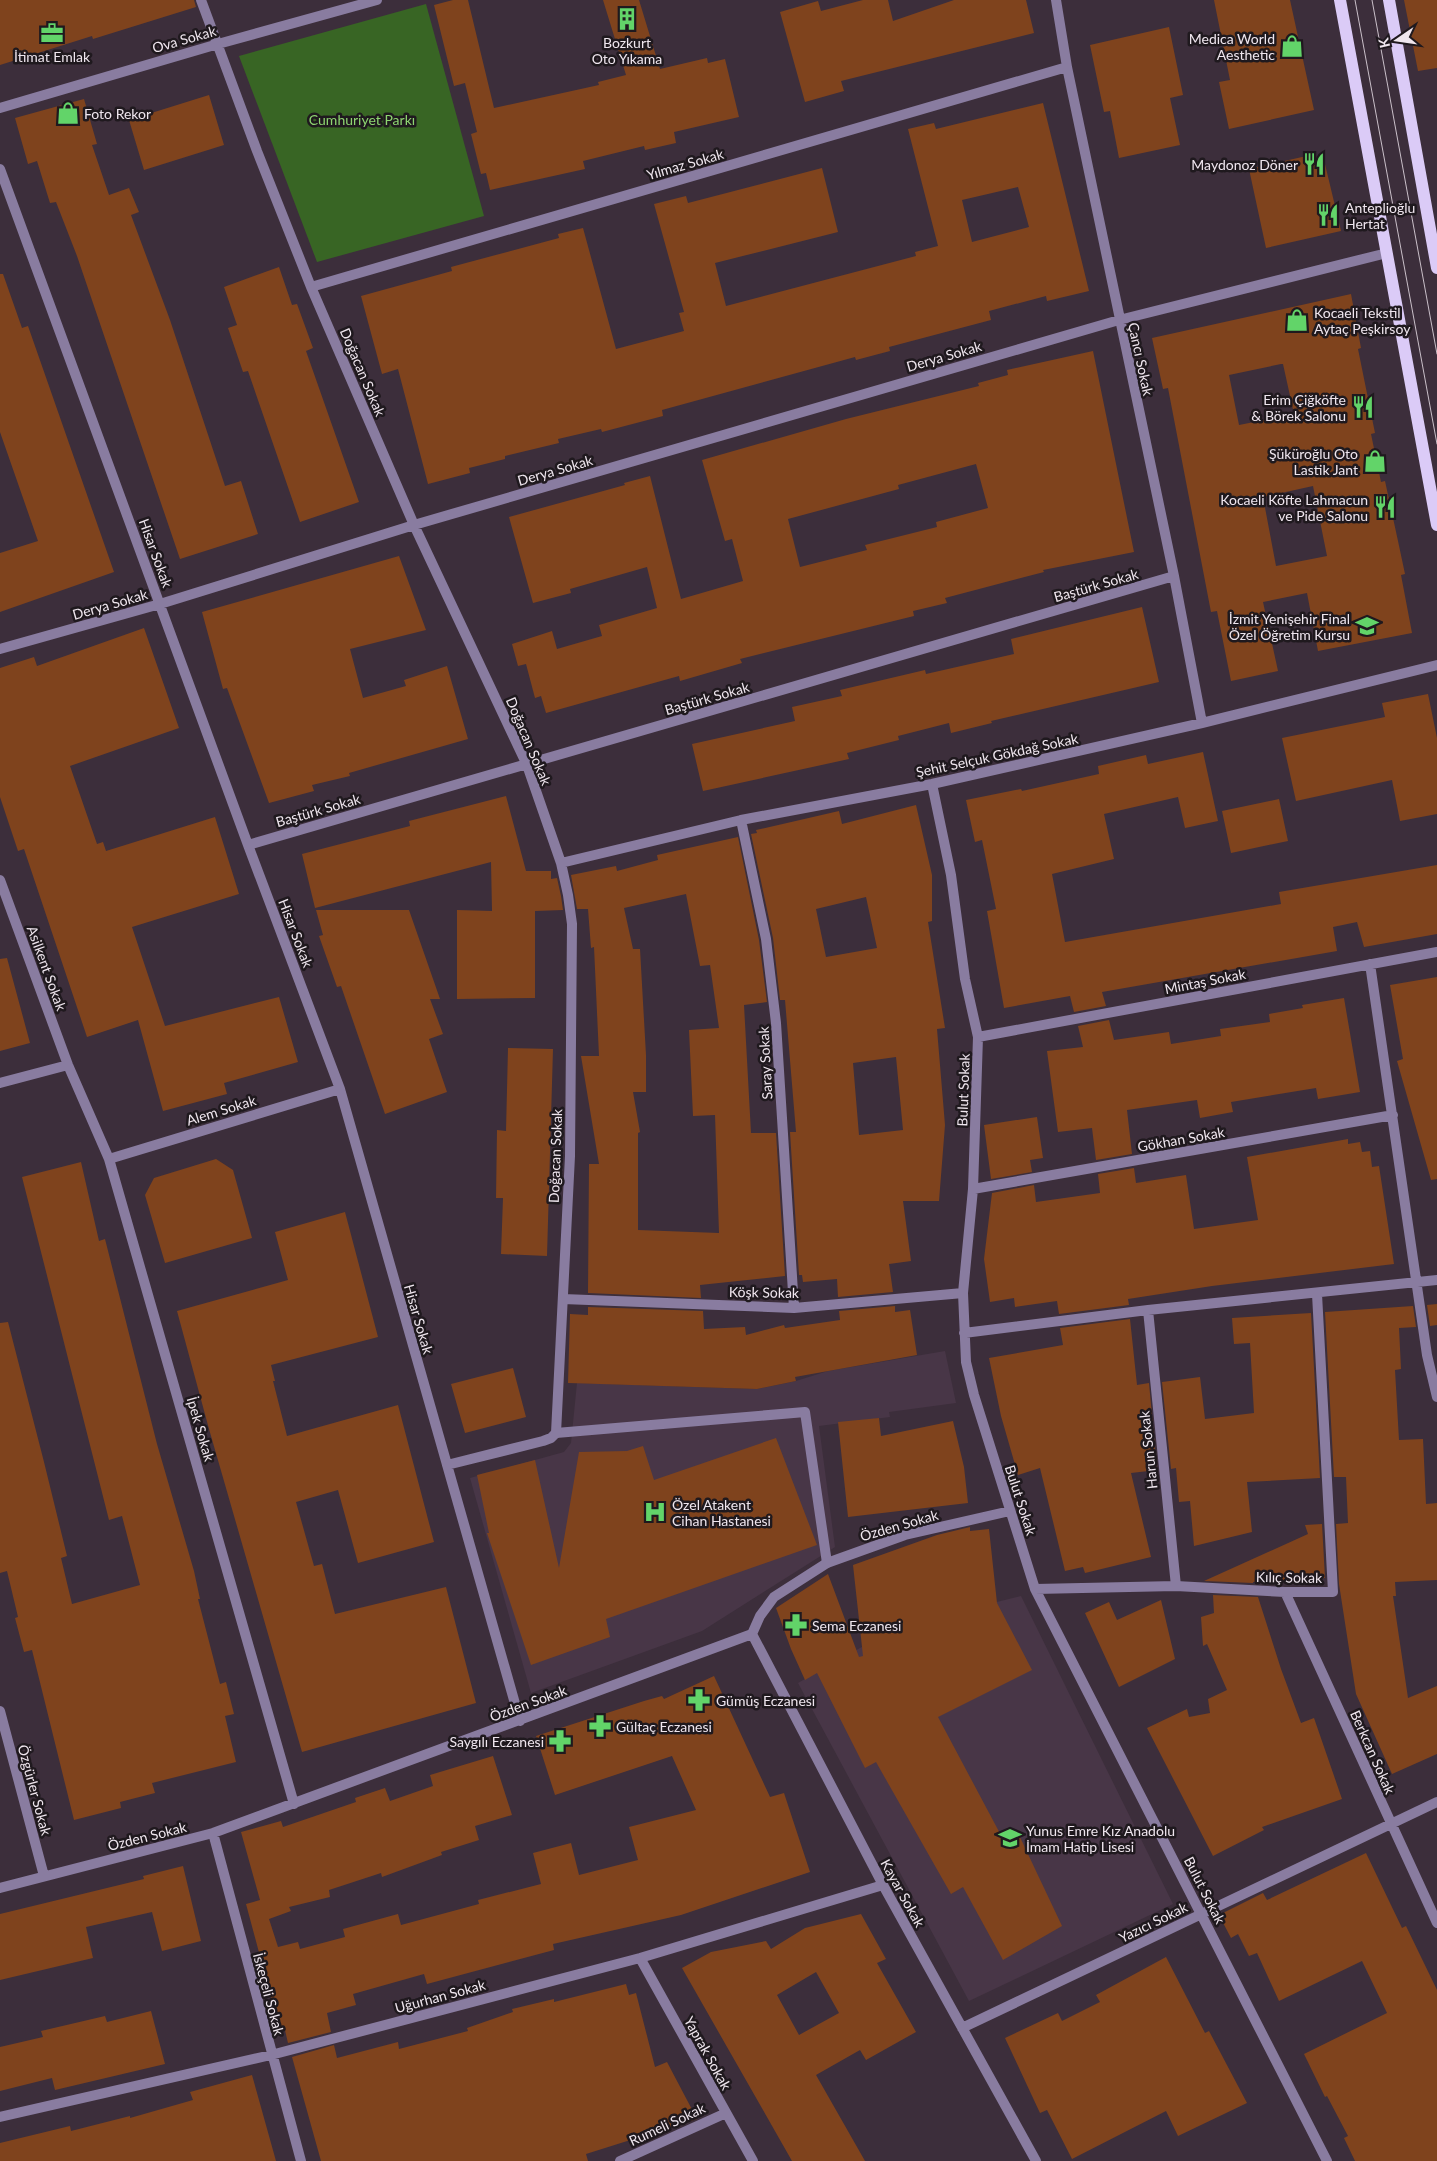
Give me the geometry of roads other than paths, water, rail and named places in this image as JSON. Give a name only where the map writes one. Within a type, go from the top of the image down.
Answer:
[{"type":"main road","points":[[1340,0],[1437,525]]},
{"type":"main road","points":[[1389,0],[1437,268]]},
{"type":"street","name":"Doğacan Sokak","points":[[201,0],[257,151],[311,286],[414,525],[527,765],[561,863],[572,924],[570,1156],[556,1433]]},
{"type":"street","name":"Ova Sokak","points":[[0,108],[377,0]]},
{"type":"street","name":"Çancı Sokak","points":[[1056,0],[1067,67],[1174,576],[1202,723]]},
{"type":"street","name":"Yılmaz Sokak","points":[[311,286],[1067,67]]},
{"type":"street","name":"Hisar Sokak","points":[[0,169],[248,845],[340,1089],[520,1721]]},
{"type":"street","name":"Derya Sokak","points":[[0,649],[160,604],[414,525],[1119,320],[1387,253]]},
{"type":"street","name":"Baştürk Sokak","points":[[248,845],[1174,576]]},
{"type":"street","name":"Şehit Selçuk Gökdağ Sokak","points":[[561,863],[741,820],[932,784],[1202,723],[1437,665]]},
{"type":"street","name":"Bulut Sokak","points":[[932,784],[952,875],[965,979],[978,1037],[974,1189],[963,1293],[966,1362],[974,1395],[1035,1589],[1327,2161]]},
{"type":"street","name":"Saray Sokak","points":[[741,820],[766,939],[776,1023],[794,1308]]},
{"type":"street","name":"Asilkent Sokak","points":[[0,880],[68,1065]]},
{"type":"street","name":"Mintaş Sokak","points":[[978,1037],[1437,952]]},
{"type":"street","points":[[1370,964],[1427,1356],[1437,1397]]},
{"type":"street","points":[[0,1083],[68,1065]]},
{"type":"street","name":"İpek Sokak","points":[[68,1065],[110,1159],[294,1804]]},
{"type":"street","name":"Alem Sokak","points":[[110,1159],[340,1089]]},
{"type":"street","name":"Gökhan Sokak","points":[[974,1189],[1393,1115]]},
{"type":"street","points":[[964,1333],[1148,1310],[1317,1294],[1437,1280]]},
{"type":"street","name":"Köşk Sokak","points":[[563,1299],[794,1308],[963,1293]]},
{"type":"street","name":"Kılıç Sokak","points":[[1035,1589],[1176,1586],[1285,1592],[1333,1592],[1317,1294]]},
{"type":"street","name":"Harun Sokak","points":[[1148,1310],[1176,1586]]},
{"type":"street","points":[[447,1466],[543,1441],[551,1438],[556,1433],[805,1412],[827,1563]]},
{"type":"street","name":"Özden Sokak","points":[[0,1888],[213,1833],[520,1721],[752,1634],[760,1616],[774,1597],[827,1563],[905,1535],[1010,1511]]},
{"type":"street","name":"Berkcan Sokak","points":[[1285,1592],[1437,1923]]},
{"type":"street","name":"Kayar Sokak","points":[[752,1634],[883,1885],[1036,2161]]},
{"type":"street","name":"Özgürler Sokak","points":[[0,1711],[44,1876]]},
{"type":"street","name":"Yazıcı Sokak","points":[[962,2028],[1437,1802]]},
{"type":"street","name":"İskeçeli Sokak","points":[[213,1833],[271,2055],[301,2161]]},
{"type":"street","name":"Uğurhan Sokak","points":[[0,2117],[271,2055],[640,1958],[883,1885]]},
{"type":"street","name":"Yaprak Sokak","points":[[640,1958],[753,2161]]},
{"type":"street","name":"Rumeli Sokak","points":[[620,2161],[726,2113]]},
{"type":"tram line","points":[[1355,0],[1437,444]]},
{"type":"tram line","points":[[1372,0],[1437,354]]},
{"type":"place","name":"Bozkurt Oto Yıkama","points":[[627,19]]},
{"type":"place","name":"İtimat Emlak","points":[[52,33]]},
{"type":"place","name":"Medica World Aesthetic","points":[[1292,46]]},
{"type":"place","name":"Foto Rekor","points":[[68,113]]},
{"type":"place","name":"Maydonoz Döner","points":[[1314,164]]},
{"type":"place","name":"Anteplioğlu Hertat","points":[[1328,215]]},
{"type":"place","name":"Kocaeli Tekstil Aytaç Peşkirsoy","points":[[1297,320]]},
{"type":"place","name":"Erim Çiğköfte & Börek Salonu","points":[[1363,407]]},
{"type":"place","name":"Şüküroğlu Oto Lastik Jant","points":[[1375,461]]},
{"type":"place","name":"Kocaeli Köfte Lahmacun ve Pide Salonu","points":[[1385,507]]},
{"type":"place","name":"İzmit Yenişehir Final Özel Öğretim Kursu","points":[[1367,626]]},
{"type":"place","name":"Özel Atakent Cihan Hastanesi","points":[[655,1512]]},
{"type":"place","name":"Sema Eczanesi","points":[[796,1625]]},
{"type":"place","name":"Gümüş Eczanesi","points":[[699,1700]]},
{"type":"place","name":"Gültaç Eczanesi","points":[[600,1726]]},
{"type":"place","name":"Saygılı Eczanesi","points":[[560,1741]]},
{"type":"place","name":"Yunus Emre Kız Anadolu İmam Hatip Lisesi","points":[[1010,1838]]},
{"type":"park label","name":"Cumhuriyet Parkı","points":[[362,119]]}]
